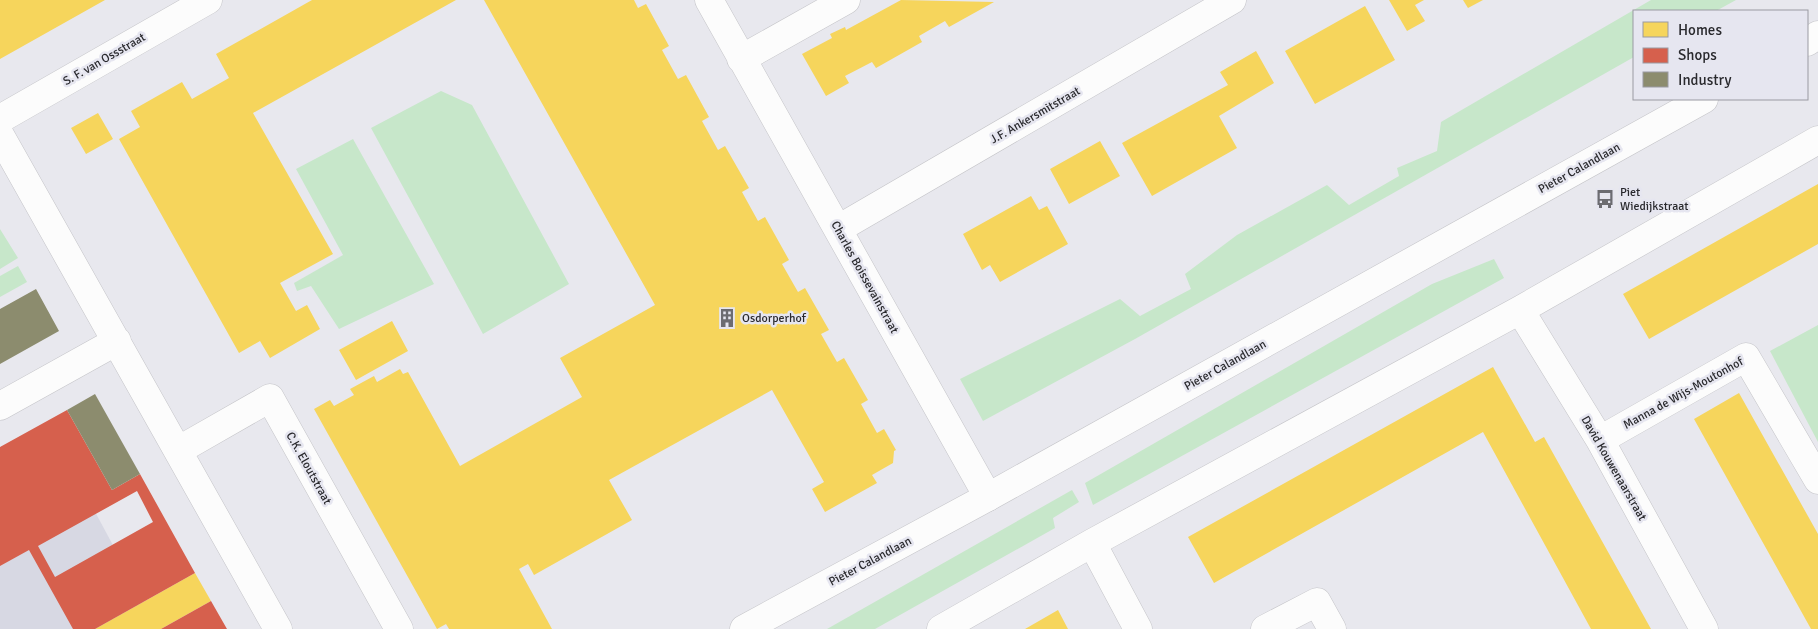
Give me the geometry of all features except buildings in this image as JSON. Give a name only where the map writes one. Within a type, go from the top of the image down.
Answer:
[{"type":"street","name":"S. F. van Ossstraat","points":[[0,119],[208,0]]},
{"type":"street","name":"Charles Boissevainstraat","points":[[709,0],[988,497]]},
{"type":"street","points":[[741,59],[846,0]]},
{"type":"street","name":"J.F. Ankersmitstraat","points":[[838,229],[1232,0]]},
{"type":"street","name":"Pieter Calandlaan","points":[[744,629],[988,497],[1702,100]]},
{"type":"street","points":[[0,135],[179,450],[278,629]]},
{"type":"street","points":[[941,629],[1092,543],[1520,310],[1818,140]]},
{"type":"street","name":"David Kouwenaarstraat","points":[[1520,310],[1600,440],[1704,629]]},
{"type":"street","points":[[0,406],[117,342]]},
{"type":"street","name":"Manna de Wijs-Moutonhof","points":[[1600,440],[1746,357],[1818,480]]},
{"type":"street","name":"C.K. Eloutstraat","points":[[179,450],[270,398],[399,629]]},
{"type":"street","points":[[1092,543],[1138,629]]},
{"type":"street","points":[[1265,629],[1317,602],[1332,629]]},
{"type":"shaded area","points":[[72,469],[158,629],[0,629],[0,510]]},
{"type":"green space","points":[[1651,0],[1736,0],[1718,10],[1634,10]]},
{"type":"green space","points":[[1633,10],[1633,58],[1135,339],[983,421],[960,379],[1120,299],[1140,316],[1191,289],[1185,274],[1237,235],[1327,185],[1349,205],[1399,176],[1397,168],[1437,151],[1441,122]]},
{"type":"green space","points":[[441,91],[472,105],[569,284],[483,334],[371,128]]},
{"type":"green space","points":[[353,139],[434,284],[339,329],[311,286],[297,291],[294,283],[343,255],[296,169]]},
{"type":"green space","points":[[0,229],[18,258],[0,269]]},
{"type":"green space","points":[[1494,259],[1504,278],[1093,505],[1085,483],[1432,284]]},
{"type":"green space","points":[[18,266],[27,282],[0,297],[0,276]]},
{"type":"green space","points":[[1818,325],[1818,442],[1770,351]]},
{"type":"green space","points":[[1072,490],[1079,502],[1053,518],[1055,528],[875,629],[827,629]]},
{"type":"place","name":"Piet Wiedijkstraat","points":[[1605,199]]},
{"type":"place","name":"Osdorperhof","points":[[727,318]]}]
